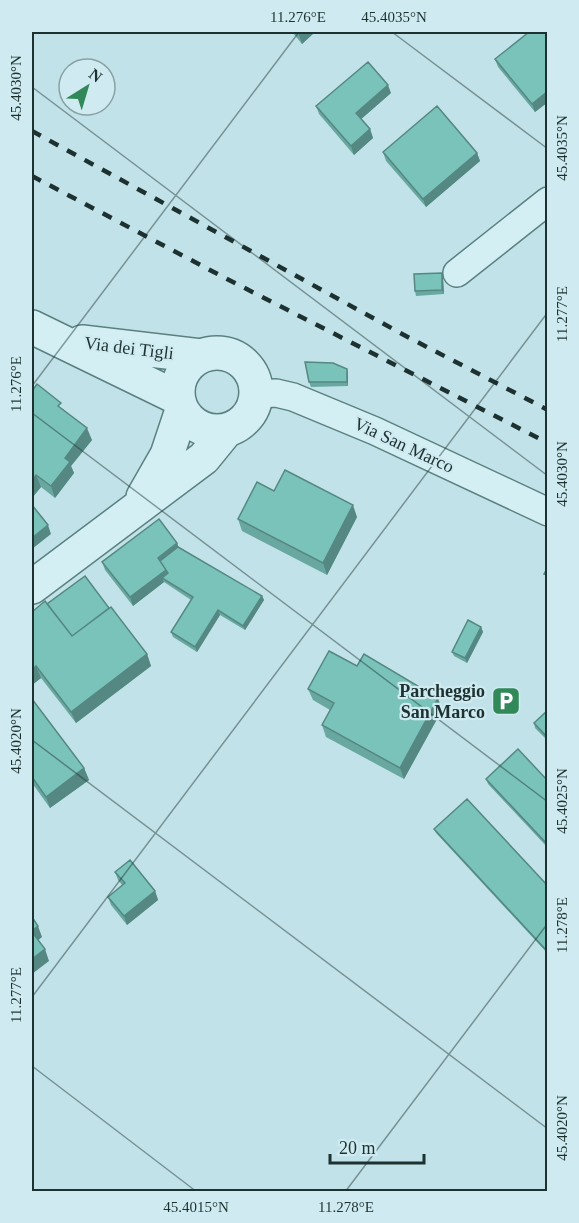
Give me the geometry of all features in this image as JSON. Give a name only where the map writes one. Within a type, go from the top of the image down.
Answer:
[{"type":"street","points":[[457,273],[548,201]]},
{"type":"street","name":"Via dei Tigli","points":[[44,333],[201,356]]},
{"type":"street","name":"Via dei Tigli","points":[[44,333],[180,404]]},
{"type":"street","name":"Via dei Tigli","points":[[226,431],[213,432],[200,428],[190,420],[180,404],[178,385],[183,373],[191,363],[201,356],[213,353],[224,353],[235,357],[251,372],[257,393]]},
{"type":"street","points":[[32,587],[204,458],[226,431],[244,421],[253,409],[257,393]]},
{"type":"street","name":"Via San Marco","points":[[257,393],[276,393],[294,397],[375,431],[548,512]]},
{"type":"street","points":[[136,509],[167,454],[180,404]]},
{"type":"building","points":[[529,32],[548,32],[548,91],[532,104],[495,59]]},
{"type":"building","points":[[368,62],[388,85],[356,113],[370,129],[351,146],[316,106]]},
{"type":"building","points":[[437,106],[477,153],[423,199],[383,152]]},
{"type":"building","points":[[442,273],[442,290],[415,291],[414,274]]},
{"type":"building","points":[[305,362],[333,363],[347,369],[347,382],[309,382]]},
{"type":"building","points":[[37,384],[61,403],[58,406],[87,428],[65,458],[70,462],[51,486],[36,475],[32,481],[32,391]]},
{"type":"building","points":[[285,470],[353,505],[323,563],[238,519],[257,482],[274,491]]},
{"type":"building","points":[[32,505],[48,525],[32,538]]},
{"type":"building","points":[[159,519],[177,543],[158,558],[166,570],[130,597],[102,562]]},
{"type":"building","points":[[178,547],[262,596],[243,626],[218,610],[195,647],[171,632],[193,597],[162,578],[168,573],[160,561]]},
{"type":"building","points":[[85,576],[109,608],[72,636],[47,604]]},
{"type":"building","points":[[45,601],[72,636],[111,607],[147,654],[71,712],[36,666],[32,670],[32,612]]},
{"type":"building","points":[[468,620],[481,627],[465,658],[452,652]]},
{"type":"building","points":[[329,651],[357,666],[364,654],[438,698],[400,768],[322,725],[334,703],[308,689]]},
{"type":"building","points":[[32,699],[84,768],[46,797],[32,777]]},
{"type":"building","points":[[548,710],[548,738],[534,723]]},
{"type":"building","points":[[518,749],[548,781],[548,845],[486,779]]},
{"type":"building","points":[[467,799],[548,886],[547,951],[434,829]]},
{"type":"building","points":[[130,860],[155,891],[124,916],[108,897],[125,883],[115,872]]},
{"type":"building","points":[[32,917],[38,926],[32,931]]},
{"type":"building","points":[[32,932],[45,949],[32,959]]},
{"type":"railway","points":[[32,131],[404,335],[548,410]]},
{"type":"railway","points":[[32,176],[227,279],[548,443]]},
{"type":"place","name":"Parcheggio San Marco","points":[[506,701]]}]
